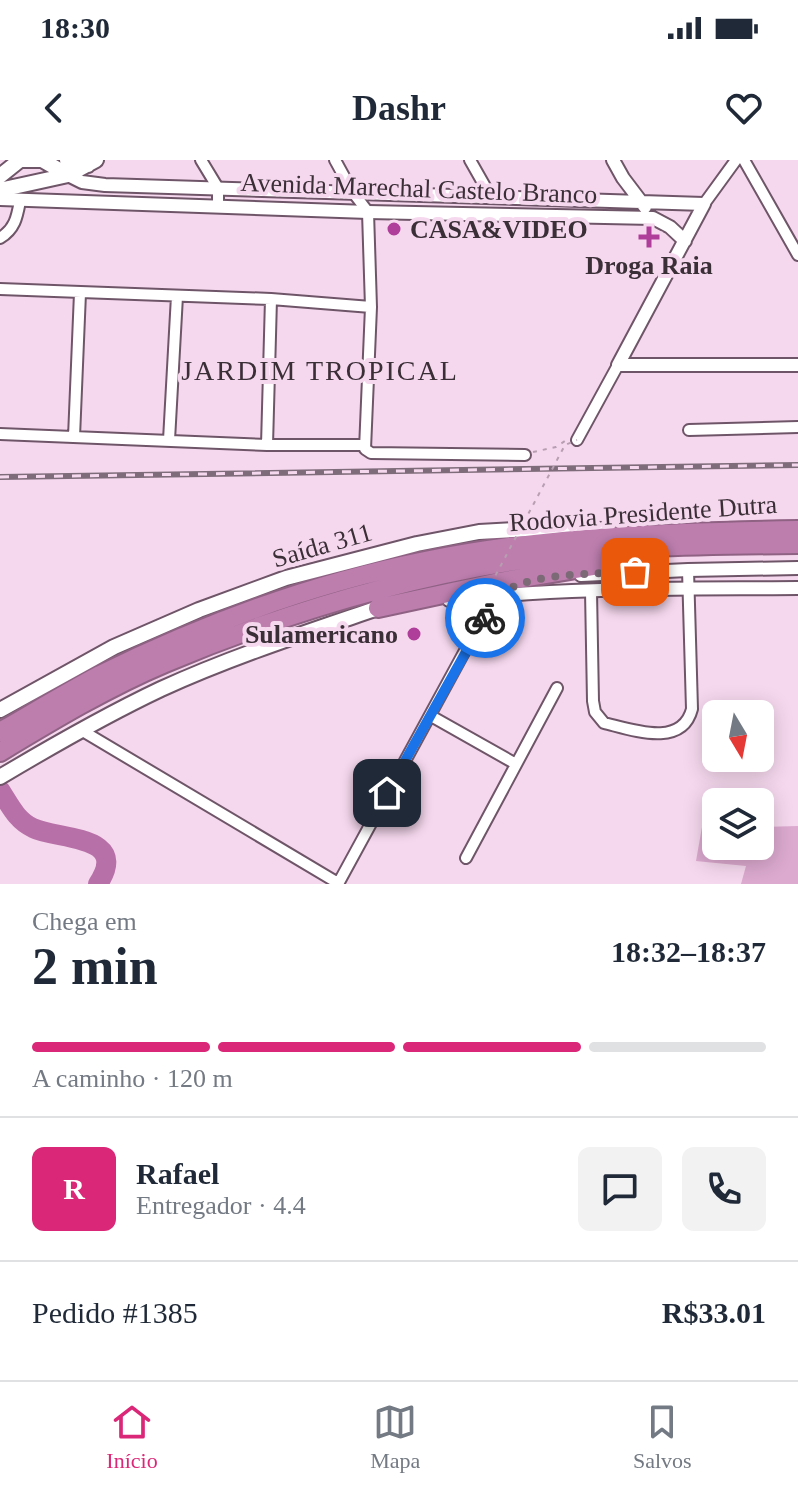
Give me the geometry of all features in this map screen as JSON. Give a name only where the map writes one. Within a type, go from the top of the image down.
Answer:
[{"type":"highway","name":"Rodovia Presidente Dutra","points":[[687,539],[798,530]]},
{"type":"highway","name":"Rodovia Presidente Dutra","points":[[2,744],[98,677],[149,653],[242,614],[408,564],[566,539],[687,539],[798,544]]},
{"type":"highway","points":[[378,608],[499,582],[641,558],[687,539]]},
{"type":"main road","points":[[0,176],[20,160],[42,160],[68,168]]},
{"type":"main road","points":[[0,190],[92,162]]},
{"type":"main road","name":"Saída 311","points":[[0,710],[114,647],[199,610],[286,578],[351,560],[479,532],[531,529],[687,539]]},
{"type":"main road","points":[[6,773],[160,689],[225,662],[378,608]]},
{"type":"street","points":[[201,160],[218,188],[218,206]]},
{"type":"street","points":[[335,160],[368,212],[371,307],[368,449]]},
{"type":"street","points":[[470,160],[491,197]]},
{"type":"street","points":[[613,160],[653,218],[670,227],[685,241]]},
{"type":"street","points":[[577,440],[704,204],[736,160]]},
{"type":"street","points":[[744,160],[798,255]]},
{"type":"street","name":"Avenida Marechal Castelo Branco","points":[[68,168],[82,182],[95,185],[704,204]]},
{"type":"street","name":"Avenida Marechal Castelo Branco","points":[[0,199],[653,218]]},
{"type":"street","points":[[0,238],[12,229],[20,201]]},
{"type":"street","points":[[0,289],[271,299],[371,307]]},
{"type":"street","points":[[74,437],[80,293]]},
{"type":"street","points":[[169,440],[177,296]]},
{"type":"street","points":[[267,445],[271,299]]},
{"type":"street","points":[[618,365],[798,365]]},
{"type":"street","points":[[689,430],[798,427]]},
{"type":"street","points":[[0,434],[525,455]]},
{"type":"street","points":[[81,730],[338,884],[473,636],[500,595],[514,586],[543,580],[688,570],[798,568]]},
{"type":"street","points":[[591,591],[593,701],[599,719],[604,723],[645,732],[681,729],[689,721],[692,709],[688,570]]},
{"type":"street","points":[[378,608],[500,595],[798,588]]},
{"type":"street","points":[[466,858],[557,688]]},
{"type":"street","points":[[431,716],[516,764]]},
{"type":"path","points":[[525,455],[556,447],[567,439],[577,440]]},
{"type":"path","points":[[473,636],[467,629],[565,445],[577,440]]},
{"type":"shaded area","points":[[499,601],[513,619],[512,645],[476,643]]},
{"type":"shaded area","points":[[798,826],[798,884],[741,884],[746,866],[696,861],[702,827],[702,860],[774,860],[774,827]]},
{"type":"waterway","points":[[0,790],[27,825],[98,847],[105,856],[106,868],[98,884]]},
{"type":"railway","points":[[0,477],[798,465]]},
{"type":"way so far","points":[[485,618],[500,595],[514,586],[582,575],[635,572]]},
{"type":"place","name":"CASA&VIDEO","points":[[394,229]]},
{"type":"place","name":"Droga Raia","points":[[649,237]]},
{"type":"place","name":"Sulamericano","points":[[414,634]]},
{"type":"district","name":"JARDIM TROPICAL","points":[[320,370]]},
{"type":"route","points":[[387,793],[485,618]]}]
